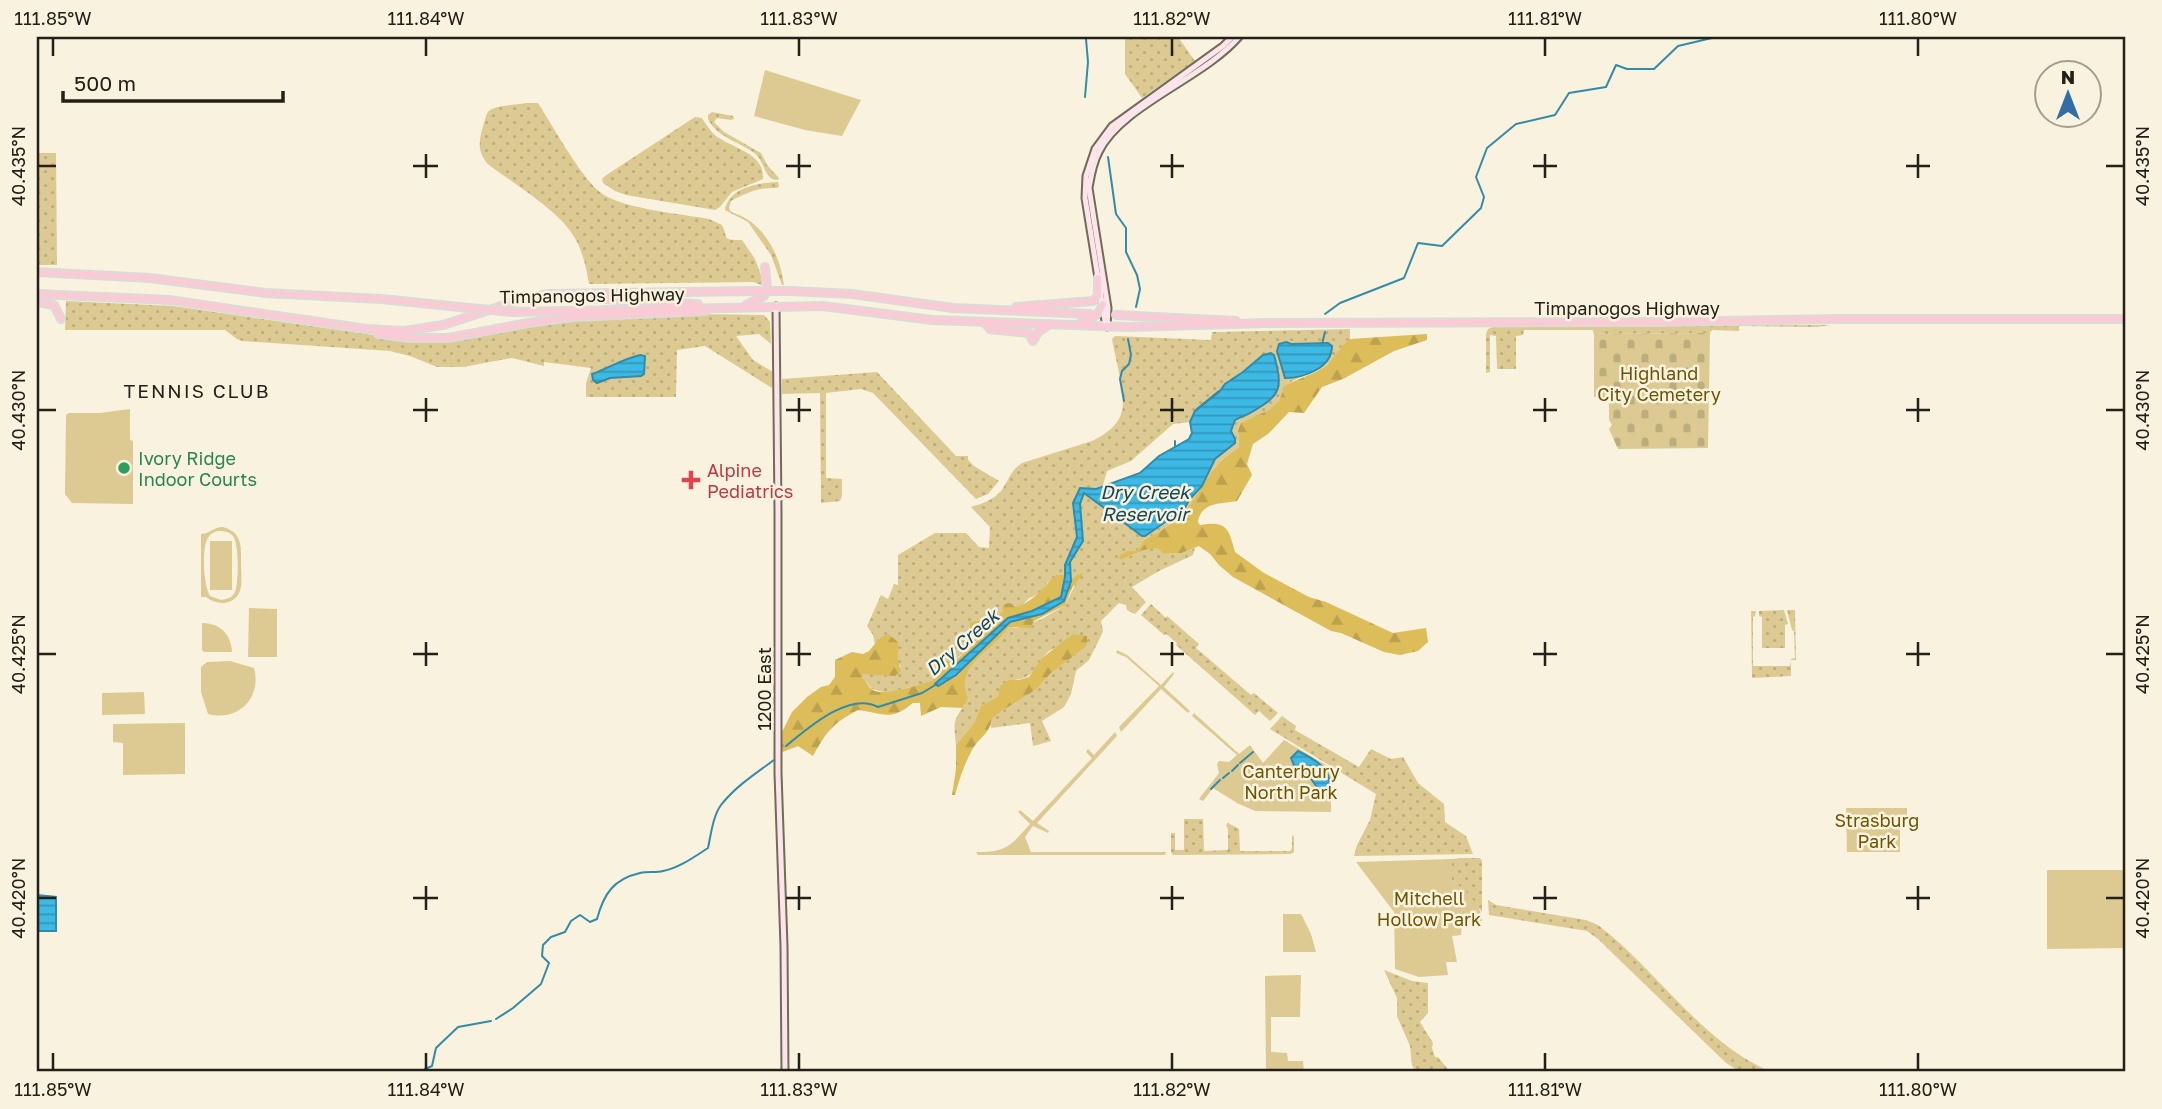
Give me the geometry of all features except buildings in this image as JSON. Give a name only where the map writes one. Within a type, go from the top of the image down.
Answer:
[{"type":"main road","points":[[1107,327],[1085,198],[1088,168],[1095,149],[1112,126],[1232,37]]},
{"type":"main road","points":[[1107,327],[1108,308],[1089,188],[1099,151],[1115,130],[1221,55],[1239,37]]},
{"type":"main road","points":[[743,307],[764,296],[767,288],[765,267]]},
{"type":"main road","name":"Timpanogos Highway","points":[[37,272],[126,276],[255,292],[382,299],[512,312],[823,306],[922,319],[1107,327],[1266,323],[2125,319]]},
{"type":"main road","points":[[976,310],[1087,303],[1098,296],[1098,278]]},
{"type":"main road","points":[[37,298],[71,296],[169,300],[391,331],[443,326],[532,296],[560,293],[791,291],[852,294],[976,310],[1090,314]]},
{"type":"main road","points":[[71,296],[168,303],[426,339],[462,336],[573,317],[694,312],[734,307]]},
{"type":"main road","points":[[508,304],[554,297],[734,307]]},
{"type":"main road","points":[[37,298],[54,305],[61,318]]},
{"type":"main road","points":[[1076,325],[1094,318],[1103,304]]},
{"type":"main road","name":"1200 East","points":[[776,306],[778,773],[785,1072]]},
{"type":"main road","points":[[1116,315],[1266,323]]},
{"type":"main road","points":[[984,322],[990,329],[1029,333],[1033,341],[1038,332],[1050,324]]},
{"type":"green space","points":[[1125,37],[1178,37],[1195,61],[1142,98],[1125,74]]},
{"type":"green space","points":[[765,70],[861,100],[842,136],[805,130],[754,116]]},
{"type":"green space","points":[[538,103],[578,166],[604,195],[626,204],[709,219],[722,225],[728,239],[742,240],[755,259],[765,286],[753,282],[589,284],[581,250],[564,223],[489,165],[480,150],[488,111]]},
{"type":"green space","points":[[712,112],[733,116],[734,119],[731,120],[717,118],[714,122],[724,132],[761,153],[778,180],[767,174],[753,152],[712,125],[708,115]]},
{"type":"green space","points":[[695,117],[702,118],[716,136],[753,157],[759,163],[763,179],[732,192],[715,210],[626,195],[603,183],[605,176]]},
{"type":"green space","points":[[37,153],[56,153],[57,265],[37,265]]},
{"type":"green space","points":[[778,182],[777,188],[764,188],[742,195],[731,201],[729,208],[731,212],[752,223],[768,240],[779,262],[784,285],[771,255],[748,222],[725,210],[732,196],[739,191],[754,185]]},
{"type":"green space","points":[[66,301],[173,306],[415,341],[582,318],[694,314],[764,315],[770,322],[771,344],[759,334],[736,336],[753,360],[773,372],[772,388],[705,346],[677,350],[676,397],[586,397],[586,383],[591,368],[544,362],[544,366],[512,358],[463,367],[437,367],[390,351],[242,341],[225,330],[65,330]]},
{"type":"green space","points":[[1831,325],[1739,326],[1739,331],[1712,330],[1710,333],[1594,334],[1593,330],[1524,330],[1523,335],[1516,336],[1516,369],[1497,369],[1496,336],[1490,335],[1490,372],[1486,373],[1486,334],[1488,329],[1495,326]]},
{"type":"green space","points":[[1350,329],[1350,339],[1332,360],[1309,374],[1325,362],[1333,349],[1307,343],[1286,342],[1279,345],[1277,351],[1285,378],[1303,376],[1284,389],[1279,401],[1272,408],[1241,423],[1238,430],[1239,447],[1212,471],[1183,515],[1144,540],[1137,551],[1128,551],[1123,559],[1157,547],[1164,554],[1182,553],[1195,548],[1193,555],[1132,587],[1146,602],[1135,614],[1127,610],[1126,605],[1119,603],[1101,621],[1103,631],[1089,660],[1076,671],[1071,694],[1064,707],[1042,721],[1051,741],[1033,746],[1030,723],[991,728],[992,719],[1037,689],[1050,674],[1087,646],[1061,646],[1050,650],[1028,676],[1009,680],[998,696],[981,706],[974,723],[956,745],[955,723],[965,705],[963,680],[972,662],[1009,627],[1018,628],[1042,619],[1065,605],[1075,585],[1073,578],[1066,575],[1047,583],[1040,593],[1028,599],[1022,606],[1003,611],[997,616],[970,622],[970,628],[982,635],[934,680],[883,692],[872,689],[862,677],[864,674],[901,667],[880,638],[875,645],[867,626],[881,595],[888,599],[894,584],[898,585],[898,555],[935,533],[966,533],[979,547],[989,548],[990,527],[971,507],[998,494],[1012,472],[1022,463],[1092,441],[1102,436],[1118,421],[1123,404],[1112,339],[1115,336],[1211,340],[1212,332]],"holes":[[[1263,355],[1277,369],[1280,378],[1277,393],[1252,412],[1235,420],[1231,431],[1235,443],[1215,459],[1202,486],[1189,500],[1185,509],[1177,517],[1145,536],[1093,489],[1103,485],[1107,471],[1131,461],[1173,424],[1190,422],[1195,411]]]},
{"type":"green space","name":"Highland City Cemetery","points":[[1710,333],[1708,448],[1618,449],[1609,429],[1612,425],[1609,420],[1609,398],[1594,397],[1594,334]]},
{"type":"green space","points":[[1427,334],[1427,340],[1394,351],[1343,379],[1322,387],[1304,413],[1289,412],[1268,434],[1253,444],[1247,464],[1252,475],[1237,501],[1207,507],[1198,522],[1200,525],[1221,525],[1231,537],[1235,552],[1264,573],[1309,597],[1326,602],[1393,633],[1426,628],[1428,642],[1418,651],[1400,655],[1384,652],[1331,631],[1233,577],[1199,546],[1182,553],[1164,554],[1157,548],[1144,550],[1119,559],[1120,555],[1128,551],[1137,551],[1144,540],[1183,515],[1212,471],[1239,447],[1238,430],[1241,423],[1269,410],[1279,401],[1285,386],[1327,365],[1350,339]]},
{"type":"green space","points":[[877,372],[956,456],[968,456],[974,466],[999,481],[988,494],[976,499],[873,393],[861,389],[826,393],[826,478],[842,479],[842,496],[840,501],[821,503],[820,393],[782,394],[782,379]]},
{"type":"green space","points":[[130,409],[133,504],[72,503],[65,494],[66,415]]},
{"type":"green space","points":[[220,527],[236,534],[241,553],[239,593],[232,601],[222,603],[201,597],[201,534]],"holes":[[[217,531],[233,536],[238,564],[235,592],[231,597],[221,600],[210,596],[204,567],[206,543],[211,534]]]},
{"type":"green space","points":[[210,541],[232,541],[232,590],[210,590]]},
{"type":"green space","points":[[1083,574],[1072,588],[1065,605],[1034,621],[1030,628],[1009,627],[970,667],[965,686],[968,698],[963,708],[941,707],[921,716],[920,703],[913,703],[892,714],[858,710],[831,729],[813,756],[798,746],[780,753],[780,736],[792,712],[807,697],[829,685],[835,677],[835,660],[852,652],[863,654],[888,634],[898,642],[901,671],[895,676],[864,674],[862,677],[870,688],[878,692],[893,691],[933,680],[932,675],[948,660],[955,661],[982,636],[970,628],[970,622],[997,616],[1003,611],[1004,604],[1010,603],[1015,607],[1027,602],[1056,575],[1073,578]]},
{"type":"green space","points":[[1151,604],[1199,644],[1196,648],[1251,695],[1254,693],[1278,713],[1270,721],[1259,711],[1255,715],[1176,645],[1177,643],[1141,615]]},
{"type":"green space","points":[[249,608],[277,609],[277,657],[248,657]]},
{"type":"green space","points":[[1784,610],[1788,624],[1785,625],[1785,648],[1762,648],[1762,617],[1759,616],[1759,611]]},
{"type":"green space","points":[[1787,610],[1795,610],[1796,660],[1791,660],[1791,676],[1752,678],[1751,611],[1756,611],[1753,617],[1753,666],[1790,666],[1791,659],[1795,658],[1794,631]]},
{"type":"green space","points":[[202,623],[219,627],[227,635],[232,652],[204,652]]},
{"type":"green space","points":[[1073,634],[1087,636],[1087,646],[1050,674],[1037,689],[992,719],[989,729],[971,752],[955,795],[952,795],[956,745],[974,723],[981,706],[998,696],[1000,686],[1009,680],[1029,677],[1042,658]]},
{"type":"green space","points":[[1117,650],[1127,655],[1161,685],[1173,672],[1164,687],[1190,711],[1188,713],[1161,689],[1121,732],[1119,727],[1159,686],[1126,657],[1116,653]]},
{"type":"green space","points":[[230,661],[254,668],[256,679],[251,698],[238,711],[219,716],[208,714],[201,692],[201,667],[207,662]]},
{"type":"green space","points":[[144,692],[145,714],[102,715],[102,693]]},
{"type":"green space","name":"Canterbury North Park","points":[[1194,713],[1239,754],[1250,745],[1263,763],[1284,740],[1331,768],[1331,812],[1255,811],[1213,788],[1203,801],[1199,799],[1219,773],[1219,761],[1229,762],[1237,755],[1192,716]]},
{"type":"green space","points":[[1282,716],[1296,726],[1295,730],[1359,767],[1371,749],[1391,759],[1403,757],[1418,783],[1444,804],[1445,822],[1466,836],[1473,854],[1354,856],[1370,820],[1376,794],[1270,729]]},
{"type":"green space","points":[[185,723],[185,774],[123,775],[123,743],[113,742],[113,724]]},
{"type":"green space","points":[[1115,732],[1117,736],[1037,823],[1049,831],[1048,833],[1033,826],[1025,837],[1031,852],[1166,852],[1165,855],[978,855],[976,852],[995,851],[1012,843],[1030,824],[1018,812],[1020,810],[1033,821],[1092,758],[1086,752],[1088,749],[1094,755]]},
{"type":"green space","name":"Strasburg Park","points":[[1846,808],[1907,808],[1907,827],[1900,827],[1900,852],[1847,852]]},
{"type":"green space","points":[[1184,819],[1203,819],[1204,851],[1228,850],[1228,823],[1239,829],[1240,851],[1290,851],[1292,835],[1294,852],[1173,855],[1171,833],[1175,833],[1175,850],[1184,850]]},
{"type":"green space","points":[[1480,858],[1482,861],[1482,912],[1452,880],[1452,859]]},
{"type":"green space","name":"Mitchell Hollow Park","points":[[1452,859],[1452,880],[1476,903],[1482,921],[1462,922],[1461,935],[1452,936],[1457,962],[1446,962],[1448,975],[1419,977],[1395,969],[1394,912],[1356,862]]},
{"type":"green space","points":[[2047,870],[2125,870],[2125,948],[2047,949]]},
{"type":"green space","points":[[1488,900],[1496,905],[1586,920],[1598,925],[1723,1043],[1771,1072],[1740,1072],[1725,1062],[1587,931],[1489,915]]},
{"type":"green space","points":[[1283,914],[1301,914],[1316,952],[1283,952]]},
{"type":"green space","points":[[1384,970],[1412,981],[1428,983],[1428,1013],[1420,1022],[1433,1043],[1435,1057],[1438,1057],[1450,1072],[1416,1072],[1412,1065],[1410,1046],[1397,1016],[1397,998]]},
{"type":"green space","points":[[1301,975],[1300,1017],[1271,1017],[1271,1052],[1287,1053],[1288,1061],[1303,1061],[1304,1072],[1266,1072],[1265,976]]},
{"type":"water","points":[[1328,343],[1332,346],[1331,354],[1316,370],[1285,378],[1277,351],[1279,344]]},
{"type":"water","points":[[640,355],[645,356],[644,374],[641,376],[610,378],[597,383],[593,380],[592,374]]},
{"type":"water","name":"Dry Creek Reservoir","points":[[1263,355],[1274,355],[1279,375],[1277,390],[1261,407],[1235,420],[1231,431],[1235,443],[1215,459],[1202,486],[1189,500],[1182,514],[1142,536],[1084,493],[1080,504],[1083,541],[1070,562],[1071,581],[1064,601],[1042,614],[1010,622],[956,675],[938,686],[935,684],[1008,618],[1032,611],[1061,597],[1065,565],[1077,537],[1073,503],[1080,488],[1096,489],[1140,473],[1159,456],[1189,439],[1192,433],[1190,422],[1195,411]]},
{"type":"water","points":[[1298,751],[1316,761],[1325,770],[1329,782],[1327,789],[1319,790],[1309,776],[1294,765],[1291,758]]},
{"type":"water","points":[[37,895],[56,897],[56,931],[37,931]]},
{"type":"waterway","name":"Dry Creek","points":[[1325,314],[1340,303],[1404,278],[1418,243],[1442,246],[1481,208],[1484,197],[1476,177],[1487,148],[1516,124],[1555,115],[1569,93],[1606,87],[1616,65],[1627,69],[1654,69],[1678,46],[1716,37]]},
{"type":"waterway","points":[[1085,97],[1088,62],[1086,39]]},
{"type":"waterway","points":[[1108,157],[1116,214],[1126,228],[1126,252],[1137,275],[1140,289],[1136,307]]},
{"type":"waterway","name":"Dry Creek","points":[[1322,344],[1325,332]]},
{"type":"waterway","points":[[1124,401],[1120,379],[1131,355],[1128,339]]},
{"type":"waterway","name":"Dry Creek","points":[[1197,409],[1219,391]]},
{"type":"waterway","points":[[1175,441],[1175,446]]},
{"type":"waterway","name":"Dry Creek","points":[[786,746],[817,722],[842,708],[867,703],[878,707],[922,693],[937,684]]},
{"type":"waterway","points":[[1240,763],[1253,752]]},
{"type":"waterway","name":"Dry Creek","points":[[496,1019],[541,984],[549,963],[542,956],[543,945],[551,937],[565,932],[571,921],[580,915],[590,922],[597,919],[611,888],[623,879],[675,867],[708,848],[718,809],[739,786],[774,760]]},
{"type":"waterway","points":[[1232,771],[1238,765]]},
{"type":"waterway","points":[[1223,778],[1229,773]]},
{"type":"waterway","points":[[1211,789],[1220,780]]},
{"type":"waterway","name":"Dry Creek","points":[[425,1069],[432,1066],[436,1048],[458,1027],[491,1021]]},
{"type":"place","name":"Ivory Ridge Indoor Courts","points":[[124,468]]},
{"type":"place","name":"Alpine Pediatrics","points":[[691,480]]},
{"type":"district","name":"TENNIS CLUB","points":[[197,390]]}]
